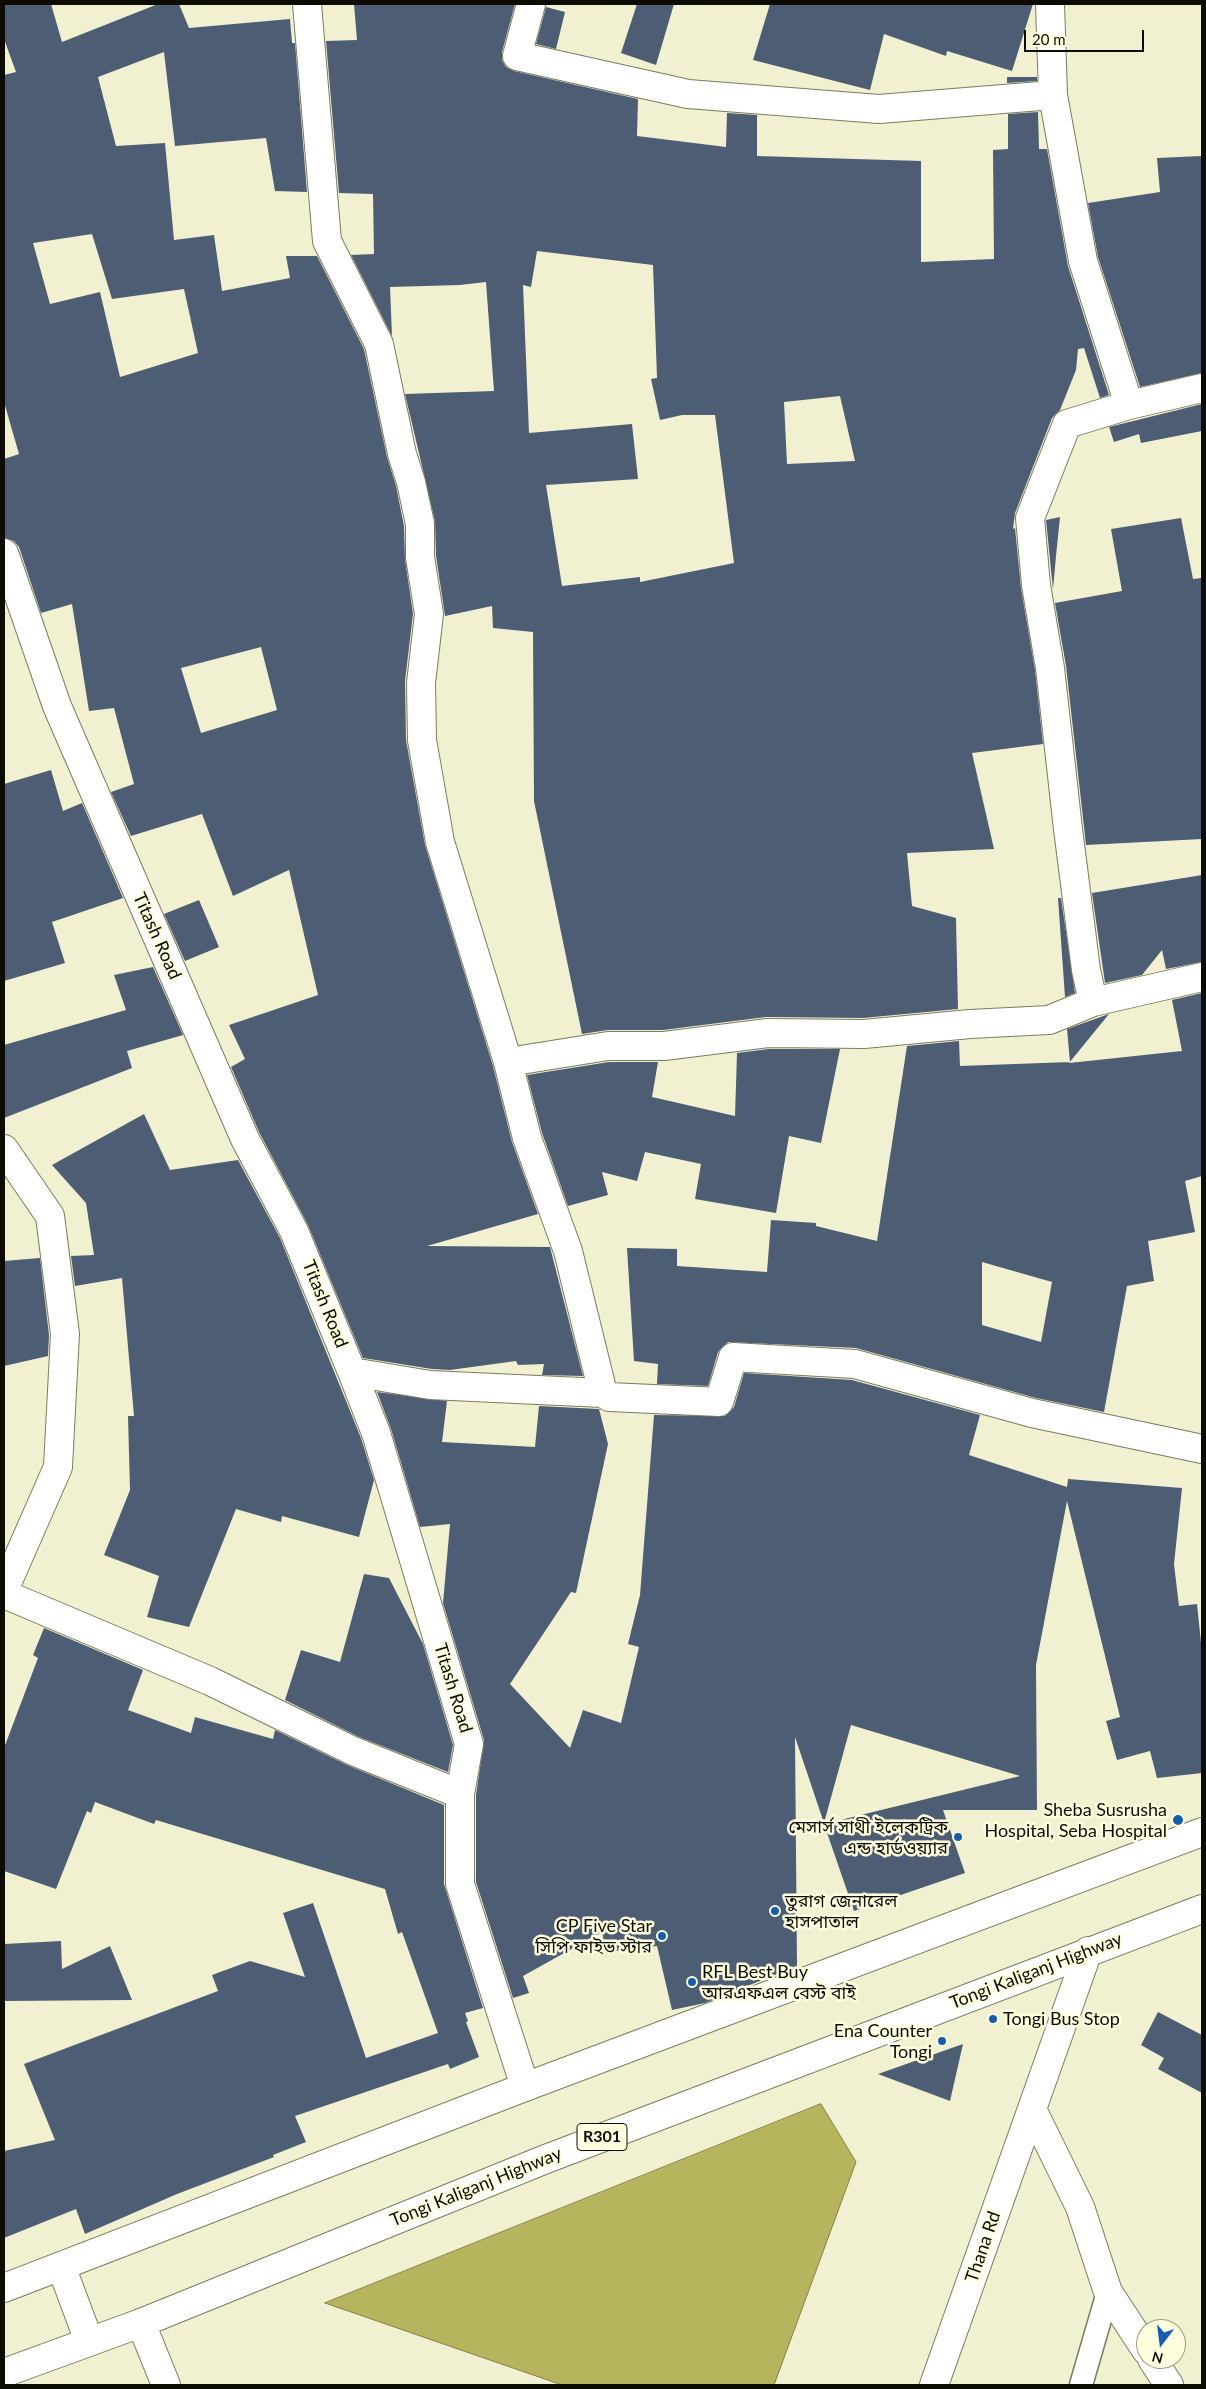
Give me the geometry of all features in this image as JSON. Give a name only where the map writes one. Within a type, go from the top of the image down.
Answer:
[{"type":"street","points":[[307,4],[327,241],[378,344],[402,454],[411,482],[420,524],[420,557],[429,614],[421,682],[422,740],[440,842],[473,942],[508,1062],[527,1138],[568,1251],[603,1393]]},
{"type":"street","points":[[531,4],[517,56],[688,94],[879,109],[1053,95]]},
{"type":"street","points":[[1050,4],[1053,95],[1083,261],[1129,405]]},
{"type":"street","points":[[1093,1002],[1086,970],[1050,668],[1036,585],[1030,518],[1067,424],[1129,405],[1202,388]]},
{"type":"street","name":"Titash Road","points":[[4,553],[57,706],[245,1139],[294,1231],[376,1433],[469,1744],[460,1794],[460,1884],[525,2087]]},
{"type":"street","points":[[508,1062],[608,1046],[664,1046],[768,1033],[864,1034],[970,1024],[1049,1020],[1093,1002],[1202,977]]},
{"type":"street","points":[[4,1150],[50,1216],[65,1334],[58,1467],[4,1590]]},
{"type":"street","points":[[352,1372],[430,1385],[603,1393],[609,1397],[719,1402],[732,1357],[855,1364],[1032,1413],[1202,1449]]},
{"type":"street","points":[[4,1594],[210,1681],[353,1751],[460,1794]]},
{"type":"street","points":[[4,2288],[525,2087],[1202,1832]]},
{"type":"street","name":"Tongi Kaliganj Highway","points":[[4,2373],[141,2323],[555,2155],[1202,1909]]},
{"type":"street","name":"Thana Rd","points":[[934,2385],[1088,1951]]},
{"type":"street","points":[[1032,2109],[1080,2207],[1108,2292],[1136,2335]]},
{"type":"street","points":[[61,2266],[89,2341]]},
{"type":"street","points":[[141,2323],[166,2385]]},
{"type":"street","points":[[1159,2369],[1169,2385]]},
{"type":"lane","points":[[1081,2385],[1108,2292]]},
{"type":"shaded area","points":[[821,2104],[856,2162],[774,2385],[562,2385],[325,2303]]},
{"type":"building","points":[[4,4],[51,4],[62,42],[158,4],[179,4],[189,28],[290,19],[292,43],[295,43],[307,192],[275,191],[266,138],[175,146],[164,52],[98,77],[116,146],[165,143],[174,240],[214,235],[222,291],[290,278],[286,256],[317,256],[364,349],[404,526],[405,559],[413,614],[405,681],[406,740],[425,845],[493,1066],[512,1142],[538,1214],[427,1246],[550,1247],[583,1376],[542,1375],[544,1364],[518,1365],[516,1361],[450,1370],[363,1358],[308,1225],[259,1132],[231,1067],[245,1059],[229,1025],[318,995],[289,870],[233,896],[202,814],[131,836],[111,792],[134,784],[114,708],[89,711],[72,604],[41,613],[19,547],[14,541],[4,538],[4,459],[19,454],[4,402],[4,75],[16,72],[4,39]],"holes":[[[92,234],[112,299],[184,289],[198,353],[120,377],[100,292],[50,304],[33,243]],[[261,647],[277,710],[201,733],[181,668]]]},
{"type":"building","points":[[354,4],[515,4],[502,52],[502,60],[506,67],[514,71],[638,99],[637,136],[726,147],[727,113],[757,115],[757,156],[921,161],[921,262],[994,259],[993,150],[1008,149],[1008,114],[1038,112],[1039,149],[1047,149],[1068,266],[1109,395],[1100,398],[1084,348],[1078,349],[1076,370],[1060,410],[1052,418],[1015,513],[1013,529],[1015,528],[1021,588],[1035,670],[1043,744],[972,753],[994,849],[907,853],[912,906],[956,918],[958,1009],[863,1018],[766,1017],[663,1030],[608,1030],[582,1034],[534,801],[533,632],[493,628],[492,606],[445,616],[436,556],[435,521],[405,394],[494,391],[486,282],[460,285],[390,287],[392,336],[351,255],[374,254],[373,194],[339,193],[326,41],[357,40]],"holes":[[[537,251],[653,265],[657,378],[651,379],[660,420],[682,415],[715,415],[734,563],[640,582],[640,577],[562,586],[546,485],[638,479],[632,424],[529,433],[523,285],[531,287]],[[840,396],[855,461],[787,464],[784,402]]]},
{"type":"building","points":[[637,4],[674,4],[656,65],[621,53]]},
{"type":"building","points":[[770,4],[1033,4],[1012,71],[947,51],[946,56],[884,34],[870,90],[753,60]]},
{"type":"building","points":[[546,7],[565,12],[556,49],[536,44]]},
{"type":"building","points":[[1007,77],[1037,77],[1037,81],[1007,83]]},
{"type":"building","points":[[1202,156],[1202,373],[1140,387],[1098,257],[1088,203],[1160,192],[1157,158]]},
{"type":"building","points":[[1202,404],[1202,431],[1141,443],[1139,434],[1114,442],[1109,427]]},
{"type":"building","points":[[1060,517],[1056,556],[1053,589],[1046,520]]},
{"type":"building","points":[[1181,518],[1193,579],[1202,578],[1202,839],[1086,845],[1066,666],[1055,603],[1122,591],[1111,529]]},
{"type":"building","points":[[51,770],[63,811],[82,803],[123,898],[52,922],[65,963],[4,981],[4,784]]},
{"type":"building","points":[[1202,875],[1202,962],[1166,969],[1162,950],[1142,975],[1105,983],[1092,893]]},
{"type":"building","points":[[1058,898],[1061,898],[1075,993],[1065,997]]},
{"type":"building","points":[[199,900],[219,947],[185,961],[164,914]]},
{"type":"building","points":[[153,967],[183,1035],[127,1051],[132,1068],[4,1118],[4,1045],[126,1010],[114,975]]},
{"type":"building","points":[[1202,993],[1202,1176],[1185,1181],[1195,1232],[1148,1241],[1154,1281],[1127,1286],[1104,1412],[1036,1398],[856,1348],[728,1342],[718,1352],[708,1386],[657,1384],[658,1364],[634,1361],[627,1248],[677,1249],[677,1266],[767,1272],[771,1220],[816,1223],[816,1226],[877,1241],[907,1046],[959,1041],[960,1066],[1069,1063],[1182,1051],[1172,1000]],"holes":[[[982,1262],[1052,1282],[1041,1342],[982,1325]]]},
{"type":"building","points":[[1109,1014],[1070,1062],[1067,1029]]},
{"type":"building","points":[[769,1049],[840,1049],[821,1143],[789,1136],[776,1213],[695,1199],[701,1164],[645,1152],[637,1181],[602,1172],[608,1195],[568,1206],[542,1133],[527,1075],[609,1062],[658,1062],[652,1097],[735,1116],[737,1053]]},
{"type":"building","points":[[144,1114],[170,1170],[238,1160],[280,1238],[361,1438],[374,1480],[359,1537],[282,1516],[281,1522],[236,1509],[189,1627],[147,1617],[159,1576],[104,1555],[130,1490],[128,1416],[134,1416],[122,1278],[75,1286],[71,1256],[94,1255],[86,1203],[52,1165]]},
{"type":"building","points":[[40,1258],[49,1335],[48,1356],[4,1366],[4,1261]]},
{"type":"building","points":[[744,1373],[852,1380],[980,1415],[969,1455],[1067,1487],[1068,1479],[1182,1488],[1174,1564],[1179,1606],[1197,1604],[1202,1652],[1202,1773],[1157,1778],[1150,1751],[1117,1760],[1106,1721],[1120,1717],[1067,1501],[1036,1665],[1037,1810],[943,1810],[965,1873],[854,1911],[824,1824],[1020,1776],[851,1725],[824,1823],[795,1737],[797,1966],[705,2003],[672,2010],[657,1946],[606,1952],[602,1932],[523,1976],[529,1993],[513,1998],[476,1882],[476,1795],[484,1740],[443,1603],[450,1524],[420,1527],[391,1429],[377,1392],[447,1401],[442,1442],[535,1447],[539,1406],[599,1409],[608,1444],[576,1593],[571,1592],[510,1684],[570,1748],[583,1710],[621,1723],[639,1647],[628,1644],[640,1595],[654,1415],[725,1416],[734,1407]]},
{"type":"building","points":[[364,1574],[389,1578],[423,1644],[453,1745],[448,1772],[359,1737],[285,1700],[301,1650],[340,1662]]},
{"type":"building","points":[[44,1628],[143,1670],[128,1710],[191,1733],[195,1717],[273,1739],[275,1730],[347,1765],[444,1805],[444,1884],[483,2008],[465,2013],[468,2021],[466,2022],[479,2057],[450,2069],[448,2064],[295,2116],[306,2142],[273,2155],[274,2157],[177,2194],[85,2234],[76,2209],[4,2238],[4,2151],[55,2140],[24,2064],[218,1991],[212,1975],[250,1961],[305,1977],[283,1913],[313,1903],[366,2058],[438,2033],[402,1932],[398,1934],[385,1889],[156,1820],[154,1824],[95,1802],[91,1813],[87,1811],[56,1889],[4,1871],[4,1748],[38,1658],[33,1655]]},
{"type":"building","points":[[61,1941],[62,1969],[110,1946],[132,2000],[4,2001],[4,1944]]},
{"type":"building","points":[[1158,2012],[1202,2035],[1202,2093],[1158,2069],[1164,2058],[1141,2045]]},
{"type":"building","points":[[963,2044],[950,2101],[878,2074]]},
{"type":"place","name":"Sheba Susrusha Hospital, Seba Hospital","points":[[1178,1820]]},
{"type":"place","name":"মেসার্স সাথী ইলেকট্রিক এন্ড হার্ডওয়্যার","points":[[958,1837]]},
{"type":"place","name":"তুরাগ জেনারেল হাসপাতাল","points":[[775,1911]]},
{"type":"place","name":"CP Five Star সিপি ফাইভ স্টার","points":[[662,1936]]},
{"type":"place","name":"RFL Best Buy আরএফএল বেস্ট বাই","points":[[692,1982]]},
{"type":"place","name":"Tongi Bus Stop","points":[[993,2019]]},
{"type":"place","name":"Ena Counter Tongi","points":[[942,2041]]}]
